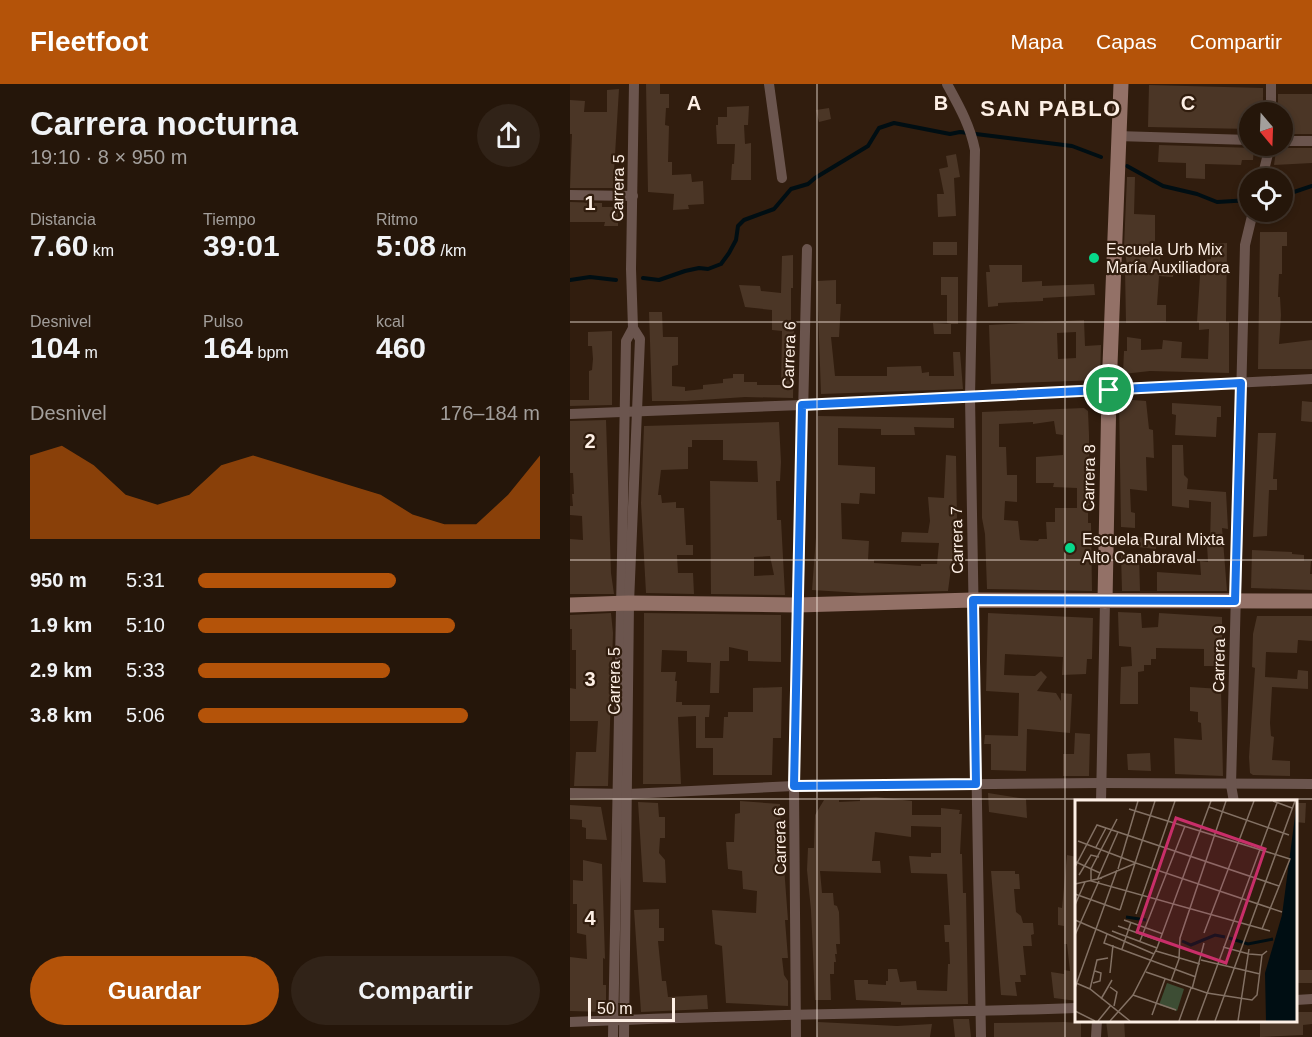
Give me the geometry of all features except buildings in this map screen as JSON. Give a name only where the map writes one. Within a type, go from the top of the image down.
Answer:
[{"type":"main road","name":"Carrera 8","points":[[1105,601],[1109,390],[1121,84]]},
{"type":"main road","points":[[570,605],[797,605],[973,600],[1312,601]]},
{"type":"street","name":"Carrera 5","points":[[612,1037],[622,793],[626,341],[633,328],[631,269],[634,84]]},
{"type":"street","points":[[769,84],[782,178]]},
{"type":"street","name":"Carrera 7","points":[[947,84],[971,131],[975,150],[970,396],[981,1037]]},
{"type":"street","points":[[1271,84],[1271,102]]},
{"type":"street","points":[[1118,136],[1239,141]]},
{"type":"street","points":[[1293,141],[1312,141]]},
{"type":"street","points":[[570,195],[633,196]]},
{"type":"street","name":"Carrera 9","points":[[1234,800],[1231,785],[1245,245],[1251,222]]},
{"type":"street","name":"Carrera 6","points":[[796,1037],[794,786],[807,249]]},
{"type":"street","name":"Carrera 5","points":[[625,604],[638,411],[640,339],[633,328]]},
{"type":"street","points":[[570,414],[802,405],[1312,379]]},
{"type":"street","name":"Carrera 8","points":[[1101,800],[1105,601]]},
{"type":"street","points":[[570,793],[794,786],[1101,783],[1312,784]]},
{"type":"street","name":"Carrera 9","points":[[1226,800],[1231,785]]},
{"type":"street","name":"Carrera 5","points":[[622,793],[624,1037]]},
{"type":"street","points":[[1297,1000],[1312,999]]},
{"type":"street","points":[[570,1022],[797,1013],[981,1012],[1075,1008]]},
{"type":"street","points":[[1096,1037],[1097,1022]]},
{"type":"waterway","points":[[643,278],[659,280],[685,271],[708,269],[721,264],[736,240],[738,226],[744,220],[774,209],[791,189],[808,184],[868,146],[879,128],[894,123],[950,134],[960,132],[1072,146],[1101,157]]},
{"type":"waterway","points":[[1127,166],[1163,186],[1197,194],[1217,202],[1239,201]]},
{"type":"waterway","points":[[1293,192],[1312,186]]},
{"type":"waterway","points":[[570,280],[590,277],[616,280]]},
{"type":"place","name":"Escuela Urb Mix María Auxiliadora","points":[[1094,258]]},
{"type":"place","name":"Escuela Rural Mixta Alto Canabraval","points":[[1070,548]]},
{"type":"district","name":"SAN PABLO","points":[[1051,108]]},
{"type":"route","points":[[1241,383],[1235,601],[973,600],[976,784],[794,786],[802,405],[1109,390],[1241,383]]}]
